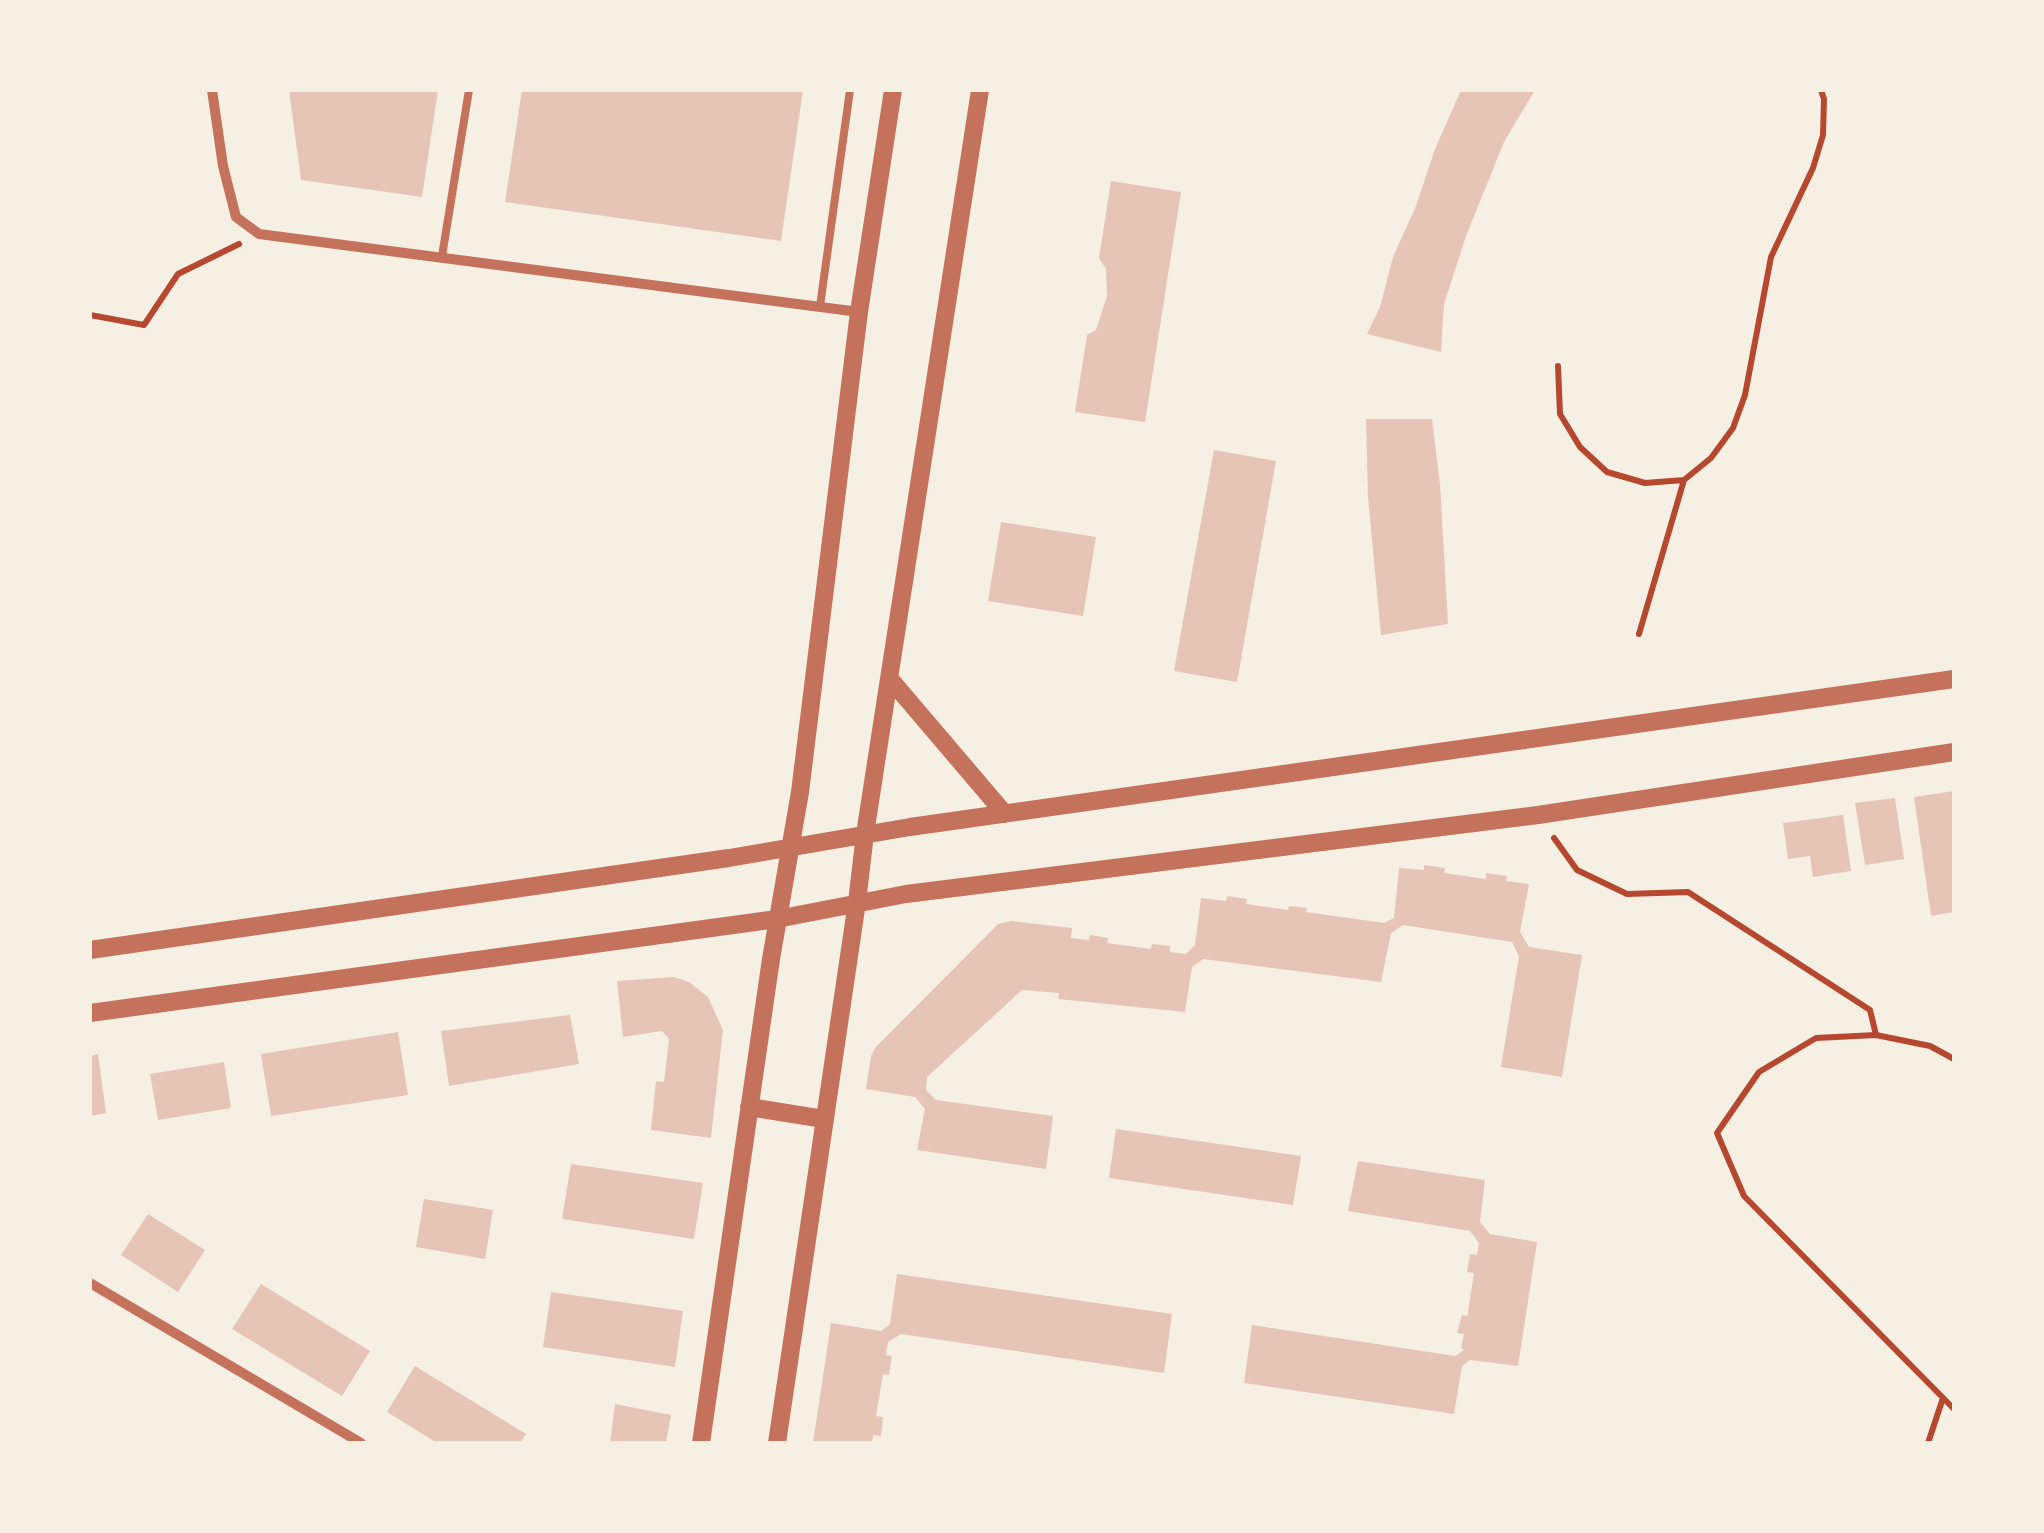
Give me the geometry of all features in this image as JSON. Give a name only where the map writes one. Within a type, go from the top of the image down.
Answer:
[{"type":"street","points":[[212,90],[223,166],[236,218],[259,234],[859,312]]},
{"type":"street","points":[[701,1443],[777,919],[800,792],[859,312],[893,90]]},
{"type":"street","points":[[777,1443],[865,834],[980,90]]},
{"type":"street","points":[[890,679],[1005,814]]},
{"type":"street","points":[[90,950],[730,858],[865,834],[1954,679]]},
{"type":"street","points":[[90,1013],[777,919],[857,902],[1538,816],[1954,752]]},
{"type":"street","points":[[749,1106],[824,1119]]},
{"type":"street","points":[[90,1283],[361,1443]]},
{"type":"lane","points":[[442,256],[468,90]]},
{"type":"lane","points":[[820,306],[850,90]]},
{"type":"path","points":[[1558,366],[1560,414],[1580,447],[1607,472],[1645,484],[1684,480],[1711,458],[1733,428],[1739,411],[1771,257],[1813,168],[1823,134],[1821,90]]},
{"type":"path","points":[[90,315],[144,325],[178,274],[259,234]]},
{"type":"path","points":[[1640,634],[1684,480]]},
{"type":"path","points":[[1538,816],[1577,870],[1627,894],[1688,892],[1870,1010],[1876,1035]]},
{"type":"path","points":[[1954,1060],[1930,1046],[1876,1035],[1816,1038],[1759,1072],[1717,1133],[1744,1196],[1954,1409]]},
{"type":"path","points":[[1928,1443],[1943,1398]]},
{"type":"building","points":[[289,90],[438,90],[422,197],[301,180]]},
{"type":"building","points":[[522,90],[803,90],[781,241],[505,202]]},
{"type":"building","points":[[1461,90],[1535,90],[1504,142],[1466,236],[1444,304],[1441,352],[1367,334],[1380,307],[1393,257]]},
{"type":"building","points":[[1111,181],[1181,192],[1145,422],[1075,412],[1087,335],[1096,330],[1107,296],[1106,269],[1099,258]]},
{"type":"building","points":[[1366,419],[1432,419],[1448,624],[1381,635],[1368,497]]},
{"type":"building","points":[[1214,450],[1276,461],[1237,682],[1174,671]]},
{"type":"building","points":[[1001,522],[1096,537],[1083,616],[988,601]]},
{"type":"building","points":[[1954,791],[1954,912],[1931,916],[1914,797]]},
{"type":"building","points":[[1895,798],[1904,859],[1865,865],[1855,803]]},
{"type":"building","points":[[1843,815],[1851,871],[1813,877],[1810,856],[1788,859],[1783,823]]},
{"type":"building","points":[[1424,865],[1445,868],[1444,873],[1486,879],[1486,873],[1529,884],[1520,932],[1529,947],[1582,955],[1562,1077],[1501,1067],[1519,956],[1512,942],[1403,925],[1391,933],[1381,982],[1203,959],[1192,967],[1185,1012],[1058,999],[1059,993],[1022,990],[927,1077],[926,1090],[936,1100],[1053,1116],[1046,1169],[917,1150],[925,1109],[915,1097],[866,1089],[875,1048],[998,924],[1011,921],[1072,928],[1071,938],[1089,940],[1090,935],[1108,938],[1107,943],[1151,949],[1152,944],[1170,946],[1170,952],[1186,954],[1195,945],[1201,898],[1226,901],[1227,896],[1247,899],[1246,904],[1288,910],[1289,906],[1307,908],[1306,912],[1384,923],[1394,918],[1399,868],[1424,870]]},
{"type":"building","points":[[674,977],[689,982],[708,997],[723,1030],[711,1138],[651,1130],[656,1081],[664,1082],[669,1039],[662,1031],[623,1037],[617,981]]},
{"type":"building","points":[[570,1015],[579,1064],[449,1086],[441,1031]]},
{"type":"building","points":[[398,1032],[408,1095],[271,1116],[261,1054]]},
{"type":"building","points":[[98,1054],[106,1113],[90,1116],[90,1056]]},
{"type":"building","points":[[224,1062],[231,1108],[158,1120],[150,1074]]},
{"type":"building","points":[[1116,1129],[1301,1156],[1293,1205],[1109,1178]]},
{"type":"building","points":[[1358,1161],[1485,1180],[1480,1222],[1490,1234],[1537,1242],[1518,1366],[1470,1360],[1462,1366],[1454,1414],[1244,1383],[1252,1325],[1455,1356],[1464,1350],[1464,1334],[1457,1333],[1462,1315],[1468,1316],[1474,1273],[1467,1272],[1470,1254],[1477,1255],[1479,1243],[1470,1231],[1348,1211]]},
{"type":"building","points":[[571,1164],[703,1183],[694,1239],[562,1219]]},
{"type":"building","points":[[424,1199],[493,1210],[485,1259],[416,1247]]},
{"type":"building","points":[[148,1214],[205,1250],[178,1292],[121,1255]]},
{"type":"building","points":[[897,1274],[1172,1314],[1164,1373],[901,1334],[888,1342],[886,1355],[892,1356],[889,1375],[883,1374],[876,1416],[883,1417],[881,1436],[873,1435],[872,1443],[813,1443],[831,1323],[881,1331],[890,1324]]},
{"type":"building","points":[[261,1284],[370,1351],[342,1396],[232,1329]]},
{"type":"building","points":[[551,1292],[683,1311],[675,1367],[543,1347]]},
{"type":"building","points":[[415,1366],[526,1434],[520,1443],[437,1443],[387,1412]]},
{"type":"building","points":[[615,1404],[671,1415],[666,1443],[610,1443]]}]
